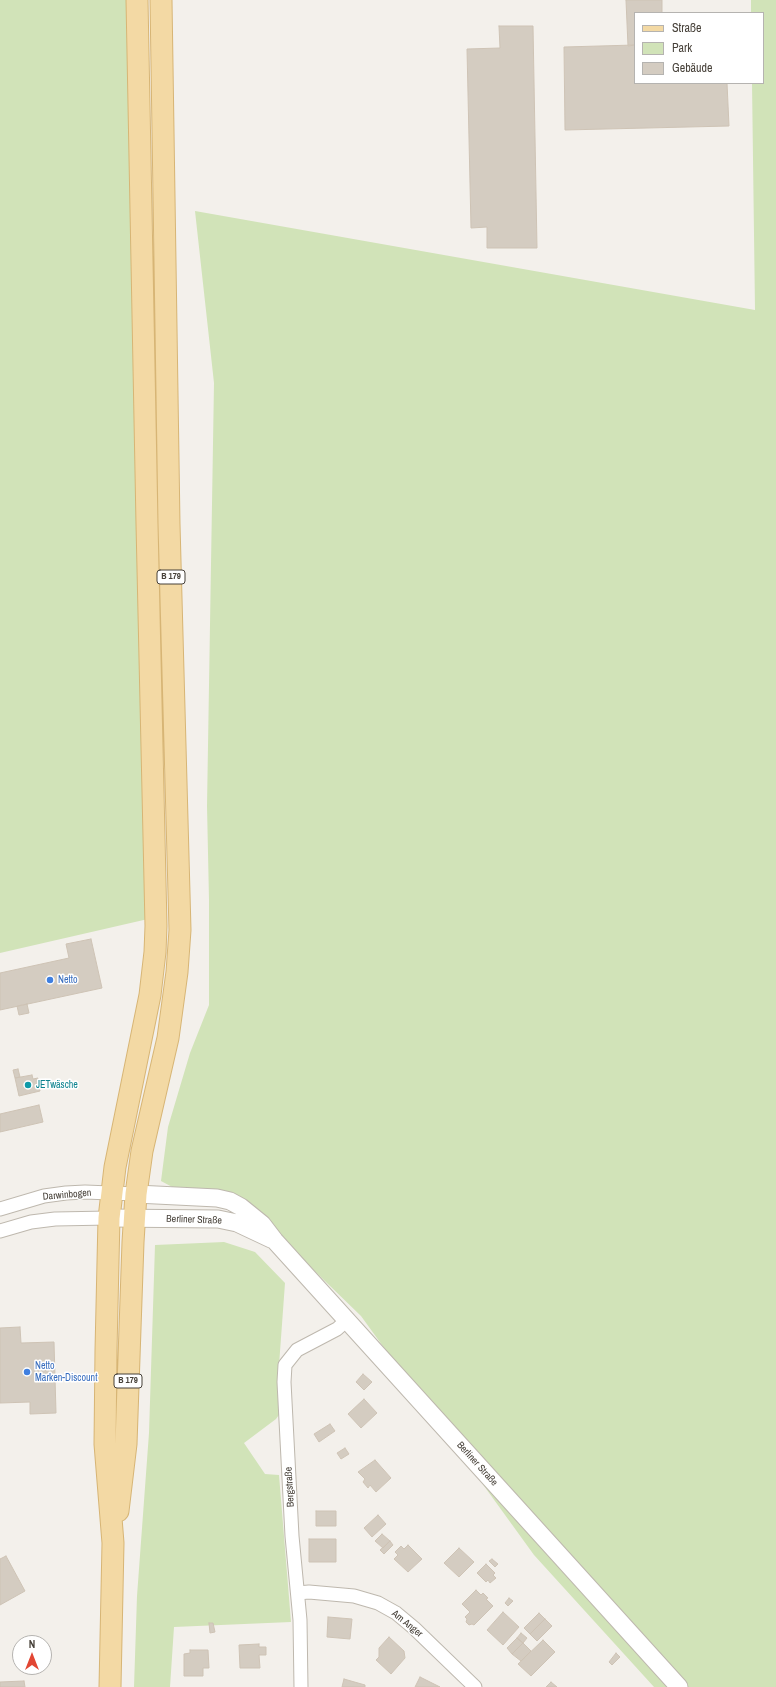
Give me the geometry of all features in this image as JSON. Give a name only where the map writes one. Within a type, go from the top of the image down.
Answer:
[{"type":"main road","name":"B 179","points":[[110,1687],[113,1543],[105,1444],[109,1218],[116,1160],[150,995],[155,952],[156,926],[146,516],[138,0]]},
{"type":"main road","name":"B 179","points":[[113,1543],[122,1489],[126,1444],[136,1194],[142,1151],[169,1031],[177,972],[180,930],[169,516],[161,0]]},
{"type":"street","name":"Darwinbogen","points":[[0,1209],[49,1195],[85,1192],[136,1194]]},
{"type":"street","name":"Berliner Straße","points":[[136,1194],[217,1198],[241,1207],[262,1224],[275,1241],[679,1687]]},
{"type":"street","name":"Berliner Straße","points":[[109,1218],[218,1220],[236,1224],[275,1241]]},
{"type":"street","points":[[0,1231],[31,1222],[55,1219],[109,1218]]},
{"type":"street","name":"Bergstraße","points":[[301,1687],[300,1620],[292,1528],[284,1382],[285,1365],[297,1350],[337,1329],[347,1320]]},
{"type":"street","name":"Am Anger","points":[[298,1593],[310,1592],[354,1596],[378,1604],[396,1613],[475,1687]]},
{"type":"green space","points":[[0,0],[128,0],[148,919],[0,953]]},
{"type":"green space","points":[[751,0],[776,0],[776,1687],[654,1687],[534,1555],[361,1316],[265,1223],[240,1196],[223,1190],[176,1189],[161,1181],[168,1127],[190,1053],[209,1005],[207,806],[214,383],[195,211],[755,310],[752,84],[764,84],[764,12],[751,12]]},
{"type":"green space","points":[[224,1242],[255,1252],[285,1283],[278,1379],[282,1401],[281,1412],[276,1419],[244,1443],[265,1474],[279,1475],[291,1622],[174,1627],[170,1687],[134,1687],[137,1596],[149,1433],[155,1245]]},
{"type":"building","points":[[626,0],[662,0],[662,12],[634,12],[634,45],[628,46]]},
{"type":"building","points":[[499,26],[533,26],[537,248],[487,248],[487,227],[471,228],[467,49],[500,48]]},
{"type":"building","points":[[634,45],[634,84],[727,84],[729,126],[565,130],[564,47]]},
{"type":"building","name":"Netto","points":[[91,939],[102,988],[0,1010],[0,973],[69,958],[66,944]]},
{"type":"building","points":[[27,1004],[29,1013],[19,1015],[17,1006]]},
{"type":"building","points":[[18,1069],[20,1077],[15,1078],[13,1070]]},
{"type":"building","name":"JETwäsche","points":[[32,1075],[33,1079],[38,1078],[40,1091],[19,1096],[15,1078]]},
{"type":"building","points":[[39,1105],[43,1122],[0,1132],[0,1114]]},
{"type":"building","name":"Netto Marken-Discount","points":[[20,1327],[21,1343],[54,1342],[56,1413],[30,1414],[30,1402],[0,1403],[0,1328]]},
{"type":"building","points":[[363,1374],[372,1382],[364,1390],[356,1382]]},
{"type":"building","points":[[364,1399],[377,1413],[361,1428],[348,1414]]},
{"type":"building","points":[[330,1424],[335,1431],[319,1442],[314,1434]]},
{"type":"building","points":[[345,1448],[349,1454],[341,1459],[337,1453]]},
{"type":"building","points":[[375,1460],[391,1478],[376,1492],[370,1485],[368,1488],[363,1482],[365,1479],[358,1472]]},
{"type":"building","points":[[316,1511],[336,1511],[336,1526],[316,1526]]},
{"type":"building","points":[[378,1515],[386,1524],[372,1537],[364,1528]]},
{"type":"building","points":[[382,1534],[390,1541],[383,1548],[375,1541]]},
{"type":"building","points":[[309,1539],[336,1539],[336,1562],[309,1562]]},
{"type":"building","points":[[390,1541],[393,1545],[384,1554],[380,1550]]},
{"type":"building","points":[[408,1545],[422,1559],[408,1572],[394,1559],[398,1555],[395,1552],[401,1546],[404,1549]]},
{"type":"building","points":[[459,1548],[474,1562],[459,1577],[444,1563]]},
{"type":"building","points":[[6,1556],[25,1591],[0,1605],[0,1559]]},
{"type":"building","points":[[492,1559],[498,1564],[495,1567],[489,1561]]},
{"type":"building","points":[[486,1564],[495,1573],[493,1575],[496,1578],[490,1583],[488,1580],[486,1582],[477,1573]]},
{"type":"building","points":[[476,1590],[481,1595],[483,1593],[488,1598],[486,1599],[493,1606],[474,1625],[469,1625],[466,1622],[467,1619],[465,1617],[470,1612],[462,1604]]},
{"type":"building","points":[[509,1598],[513,1601],[508,1606],[505,1603]]},
{"type":"building","points":[[503,1612],[519,1627],[503,1645],[487,1630]]},
{"type":"building","points":[[539,1613],[545,1619],[530,1634],[524,1628]]},
{"type":"building","points":[[328,1617],[352,1619],[350,1639],[327,1637]]},
{"type":"building","points":[[545,1619],[552,1626],[537,1641],[530,1634]]},
{"type":"building","points":[[209,1623],[213,1623],[215,1632],[210,1633]]},
{"type":"building","points":[[521,1633],[527,1638],[523,1643],[517,1638]]},
{"type":"building","points":[[389,1637],[404,1651],[405,1658],[391,1674],[376,1660],[379,1657],[379,1648]]},
{"type":"building","points":[[517,1638],[523,1643],[512,1654],[507,1648]]},
{"type":"building","points":[[543,1640],[555,1652],[531,1676],[518,1664]]},
{"type":"building","points":[[523,1643],[531,1651],[521,1661],[512,1654]]},
{"type":"building","points":[[259,1644],[259,1647],[266,1647],[266,1655],[259,1655],[260,1668],[240,1668],[239,1645]]},
{"type":"building","points":[[190,1650],[208,1650],[209,1668],[203,1668],[203,1676],[184,1676],[184,1654],[190,1653]]},
{"type":"building","points":[[616,1653],[620,1657],[612,1665],[609,1662]]},
{"type":"building","points":[[420,1677],[440,1687],[415,1687]]},
{"type":"building","points":[[344,1679],[365,1685],[365,1687],[342,1687]]},
{"type":"building","points":[[24,1681],[25,1687],[0,1687],[0,1682]]},
{"type":"building","points":[[551,1682],[557,1687],[546,1687]]},
{"type":"place","name":"Netto","points":[[50,980]]},
{"type":"place","name":"JETwäsche","points":[[28,1085]]},
{"type":"place","name":"Netto Marken-Discount","points":[[27,1372]]}]
